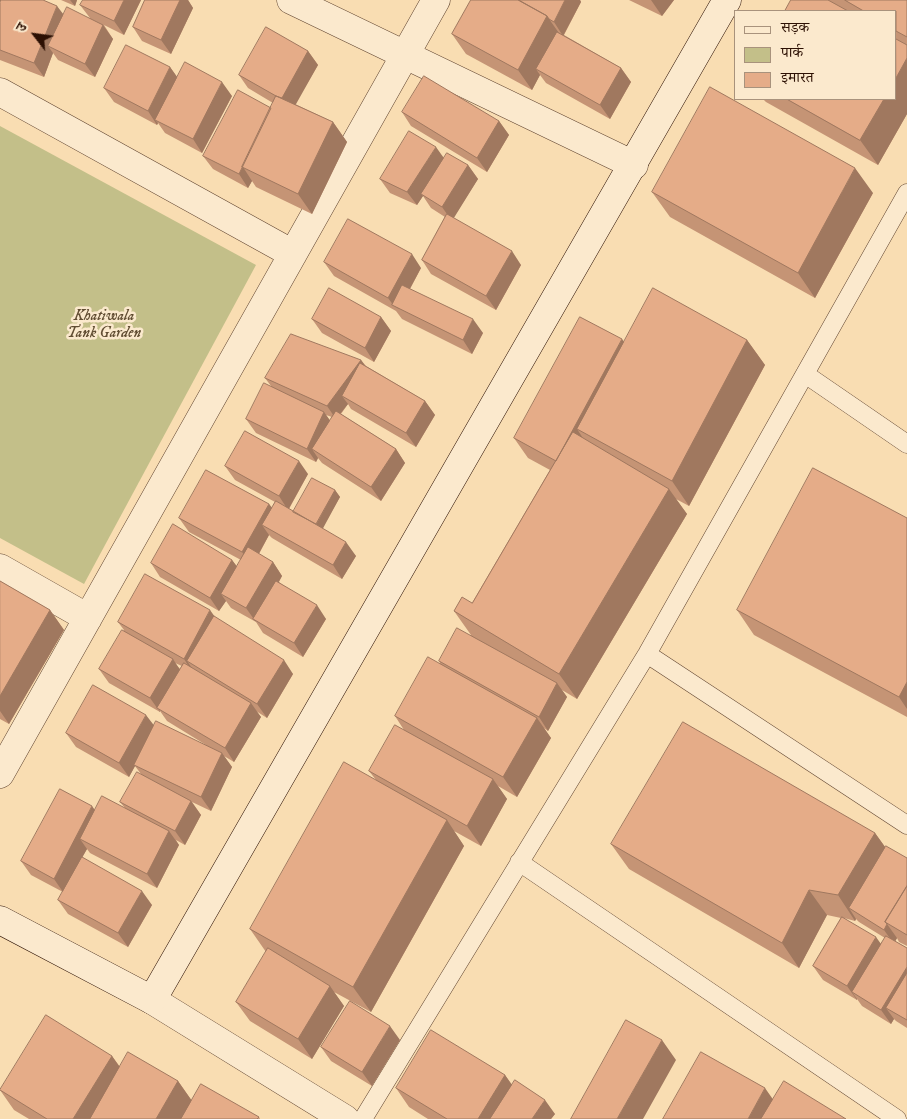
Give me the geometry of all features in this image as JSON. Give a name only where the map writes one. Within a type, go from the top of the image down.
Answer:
[{"type":"street","points":[[291,0],[634,165]]},
{"type":"street","points":[[0,774],[436,0]]},
{"type":"street","points":[[152,1000],[634,165],[727,0]]},
{"type":"street","points":[[0,92],[293,254]]},
{"type":"street","points":[[0,568],[88,618]]},
{"type":"street","points":[[0,920],[152,1000],[345,1119]]},
{"type":"lane","points":[[363,1119],[647,654],[907,193]]},
{"type":"lane","points":[[805,374],[907,444]]},
{"type":"lane","points":[[647,654],[907,825]]},
{"type":"lane","points":[[519,862],[897,1119]]},
{"type":"green space","name":"Khatiwala Tank Garden","points":[[0,126],[256,265],[84,584],[0,538]]},
{"type":"building","points":[[1,0],[43,0],[57,6],[34,63],[0,50]]},
{"type":"building","points":[[83,0],[124,0],[114,21],[80,5]]},
{"type":"building","points":[[145,0],[180,0],[161,40],[133,27]]},
{"type":"building","points":[[471,0],[518,0],[547,16],[518,70],[452,34]]},
{"type":"building","points":[[519,0],[565,0],[554,22]]},
{"type":"building","points":[[791,0],[828,0],[846,10],[786,10]]},
{"type":"building","points":[[845,0],[907,0],[907,37],[897,32],[897,10],[862,10]]},
{"type":"building","points":[[67,7],[103,25],[85,64],[48,46]]},
{"type":"building","points":[[266,27],[308,51],[282,98],[239,75]]},
{"type":"building","points":[[557,32],[621,68],[600,105],[536,69]]},
{"type":"building","points":[[897,40],[907,45],[907,58],[897,76]]},
{"type":"building","points":[[126,45],[170,67],[148,111],[104,88]]},
{"type":"building","points":[[185,62],[222,82],[193,139],[155,120]]},
{"type":"building","points":[[424,76],[499,121],[477,158],[402,112]]},
{"type":"building","points":[[710,87],[855,168],[798,273],[652,192]]},
{"type":"building","points":[[238,90],[271,108],[239,174],[203,156]]},
{"type":"building","points":[[276,96],[333,122],[298,194],[242,167]]},
{"type":"building","points":[[789,100],[883,100],[860,140]]},
{"type":"building","points":[[409,131],[436,147],[407,192],[380,179]]},
{"type":"building","points":[[447,153],[468,165],[442,207],[421,194]]},
{"type":"building","points":[[447,214],[512,251],[486,296],[422,260]]},
{"type":"building","points":[[348,219],[412,254],[388,298],[324,262]]},
{"type":"building","points":[[402,285],[473,319],[463,340],[392,305]]},
{"type":"building","points":[[329,288],[381,317],[365,348],[312,319]]},
{"type":"building","points":[[653,288],[747,340],[672,481],[577,429]]},
{"type":"building","points":[[580,317],[622,339],[556,461],[514,438]]},
{"type":"building","points":[[291,334],[361,360],[327,406],[265,378]]},
{"type":"building","points":[[360,363],[425,401],[406,433],[342,396]]},
{"type":"building","points":[[264,383],[324,412],[307,449],[246,419]]},
{"type":"building","points":[[336,411],[396,449],[371,487],[312,449]]},
{"type":"building","points":[[245,431],[299,461],[279,496],[225,466]]},
{"type":"building","points":[[573,432],[669,489],[559,674],[454,611],[462,597],[472,603]]},
{"type":"building","points":[[813,468],[907,518],[907,682],[899,697],[737,610]]},
{"type":"building","points":[[206,470],[269,504],[242,552],[179,518]]},
{"type":"building","points":[[312,478],[335,490],[316,524],[293,512]]},
{"type":"building","points":[[276,501],[346,542],[333,565],[262,525]]},
{"type":"building","points":[[173,524],[232,560],[210,598],[151,563]]},
{"type":"building","points":[[248,547],[273,562],[246,608],[221,594]]},
{"type":"building","points":[[145,574],[210,610],[184,659],[118,622]]},
{"type":"building","points":[[0,581],[50,610],[0,696]]},
{"type":"building","points":[[276,581],[317,605],[294,643],[253,619]]},
{"type":"building","points":[[214,616],[284,660],[257,704],[187,661]]},
{"type":"building","points":[[457,628],[557,683],[539,717],[439,661]]},
{"type":"building","points":[[122,630],[173,659],[150,698],[99,669]]},
{"type":"building","points":[[428,657],[537,718],[503,777],[395,716]]},
{"type":"building","points":[[184,663],[251,703],[225,748],[157,708]]},
{"type":"building","points":[[93,685],[146,715],[119,763],[66,733]]},
{"type":"building","points":[[156,721],[222,753],[201,797],[134,765]]},
{"type":"building","points":[[683,722],[875,833],[838,895],[809,890],[782,943],[611,844]]},
{"type":"building","points":[[395,725],[493,779],[467,826],[369,771]]},
{"type":"building","points":[[344,762],[447,820],[353,987],[250,929]]},
{"type":"building","points":[[137,772],[191,801],[175,831],[120,802]]},
{"type":"building","points":[[60,789],[92,806],[54,879],[21,861]]},
{"type":"building","points":[[102,796],[169,831],[147,874],[80,839]]},
{"type":"building","points":[[886,846],[907,858],[907,886],[885,922],[887,924],[884,930],[849,908]]},
{"type":"building","points":[[82,857],[142,891],[118,933],[58,900]]},
{"type":"building","points":[[907,886],[907,935],[885,922]]},
{"type":"building","points":[[842,917],[876,937],[847,986],[813,966]]},
{"type":"building","points":[[886,936],[907,948],[907,967],[881,1010],[852,992]]},
{"type":"building","points":[[268,948],[330,986],[298,1039],[236,1002]]},
{"type":"building","points":[[907,973],[907,1020],[886,1008]]},
{"type":"building","points":[[350,1001],[390,1026],[362,1072],[321,1047]]},
{"type":"building","points":[[46,1015],[112,1056],[73,1119],[47,1119],[0,1090]]},
{"type":"building","points":[[626,1020],[662,1040],[617,1119],[571,1119]]},
{"type":"building","points":[[431,1030],[505,1075],[478,1119],[447,1119],[396,1088]]},
{"type":"building","points":[[128,1052],[178,1081],[156,1119],[90,1119]]},
{"type":"building","points":[[701,1052],[765,1088],[748,1119],[663,1119]]},
{"type":"building","points":[[515,1080],[545,1100],[532,1119],[490,1119]]},
{"type":"building","points":[[784,1081],[846,1119],[761,1119]]},
{"type":"building","points":[[201,1084],[259,1117],[257,1119],[181,1119]]}]
